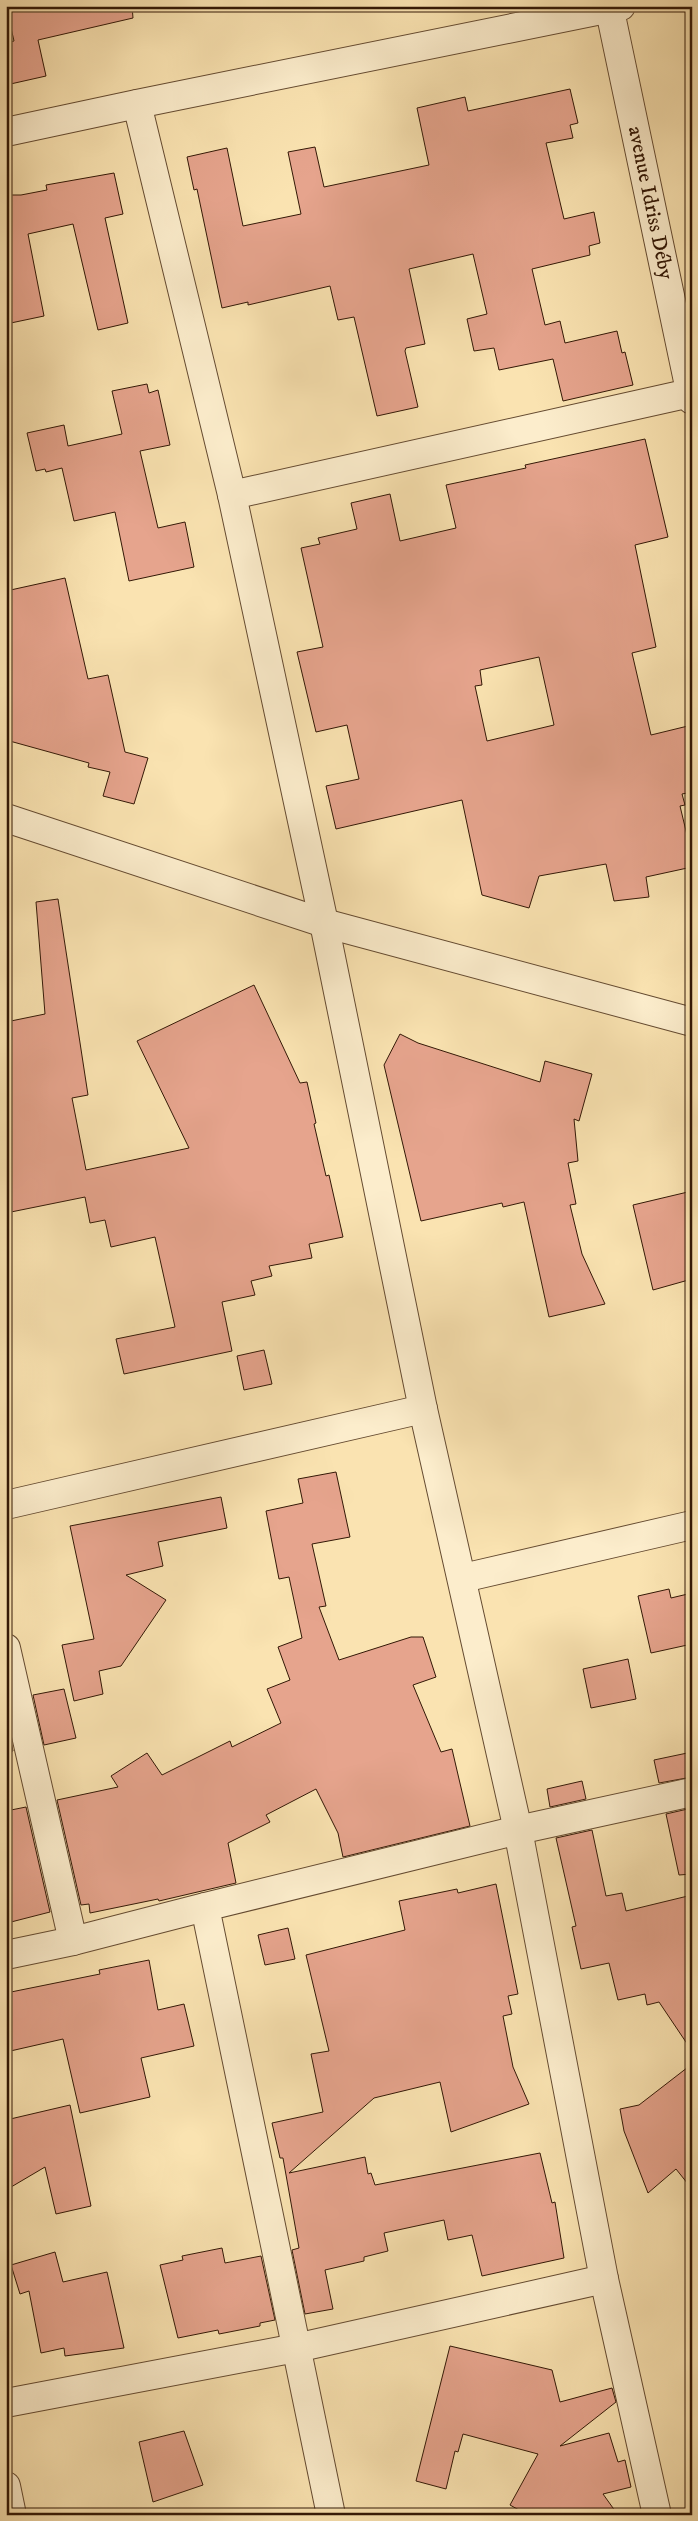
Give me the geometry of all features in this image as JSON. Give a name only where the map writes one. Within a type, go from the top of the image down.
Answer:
[{"type":"street","points":[[6,132],[613,7]]},
{"type":"street","name":"avenue Idriss Déby","points":[[613,7],[691,396]]},
{"type":"street","points":[[137,104],[232,495],[324,923],[423,1409],[463,1578],[518,1830],[604,2279],[657,2515]]},
{"type":"street","points":[[232,495],[691,396]]},
{"type":"street","points":[[6,818],[324,923],[692,1022]]},
{"type":"street","points":[[6,1505],[423,1409]]},
{"type":"street","points":[[463,1578],[692,1525]]},
{"type":"street","points":[[6,1648],[10,1682],[73,1941]]},
{"type":"street","points":[[6,1955],[73,1941],[518,1830],[692,1792]]},
{"type":"street","points":[[205,1907],[331,2515]]},
{"type":"street","points":[[6,2403],[296,2348],[604,2279]]},
{"type":"street","points":[[6,2486],[12,2515]]},
{"type":"building","points":[[6,6],[132,6],[133,18],[38,40],[46,76],[6,85],[6,43],[14,41]]},
{"type":"building","points":[[570,89],[578,123],[570,125],[573,138],[546,143],[564,219],[594,212],[600,243],[589,246],[590,255],[532,269],[545,325],[560,321],[565,343],[617,331],[622,353],[625,352],[633,385],[563,401],[553,359],[499,370],[494,348],[474,351],[467,319],[487,314],[473,254],[409,269],[425,344],[406,348],[405,351],[418,407],[377,416],[354,317],[338,320],[330,286],[248,305],[248,302],[222,308],[197,189],[194,190],[187,157],[227,148],[243,226],[301,214],[288,152],[315,147],[324,187],[429,165],[417,108],[465,97],[468,111]]},
{"type":"building","points":[[114,173],[123,214],[105,218],[128,323],[98,330],[73,224],[28,234],[44,316],[6,324],[6,195],[21,195],[47,190],[46,185]]},
{"type":"building","points":[[147,384],[149,393],[158,390],[170,445],[140,451],[158,528],[185,522],[194,567],[129,581],[115,512],[74,521],[62,468],[46,472],[45,469],[36,471],[27,433],[64,425],[68,446],[122,434],[112,391]]},
{"type":"building","points":[[645,439],[668,537],[635,545],[656,647],[632,653],[651,735],[692,725],[692,792],[682,794],[685,805],[680,806],[692,856],[692,867],[646,877],[649,897],[614,901],[606,864],[539,876],[529,908],[482,895],[462,800],[336,829],[326,786],[359,779],[347,725],[316,732],[297,652],[323,647],[301,548],[320,544],[318,538],[357,529],[351,503],[390,494],[400,541],[456,528],[446,485],[526,468],[525,465]],"holes":[[[539,657],[554,725],[487,741],[475,686],[482,685],[480,670]]]},
{"type":"building","points":[[65,578],[88,679],[108,675],[125,752],[148,758],[134,804],[103,796],[110,772],[88,767],[89,763],[6,740],[6,591]]},
{"type":"building","points":[[58,899],[88,1095],[72,1098],[86,1170],[189,1148],[137,1041],[254,985],[300,1083],[307,1082],[326,1176],[329,1175],[343,1237],[309,1244],[312,1258],[269,1266],[272,1276],[251,1281],[255,1295],[222,1302],[232,1351],[124,1374],[116,1339],[175,1327],[155,1237],[111,1247],[105,1220],[90,1223],[85,1197],[6,1213],[6,1022],[45,1014],[36,902]]},
{"type":"building","points":[[400,1034],[418,1043],[540,1082],[545,1061],[592,1074],[579,1121],[574,1119],[578,1161],[568,1163],[576,1204],[570,1205],[582,1254],[605,1304],[549,1317],[524,1202],[503,1207],[502,1203],[421,1221],[384,1065]]},
{"type":"building","points":[[692,1191],[692,1279],[653,1290],[633,1205]]},
{"type":"building","points":[[264,1350],[272,1384],[244,1390],[237,1356]]},
{"type":"building","points":[[336,1472],[350,1537],[312,1544],[326,1606],[319,1607],[339,1660],[411,1637],[423,1637],[436,1677],[413,1685],[441,1752],[452,1749],[470,1826],[343,1857],[338,1833],[316,1789],[266,1815],[270,1822],[228,1843],[236,1883],[159,1901],[158,1899],[90,1913],[89,1904],[81,1905],[57,1800],[118,1787],[111,1776],[147,1753],[162,1775],[230,1741],[232,1747],[281,1723],[267,1689],[290,1680],[278,1647],[302,1638],[289,1577],[279,1579],[266,1511],[303,1503],[298,1479]]},
{"type":"building","points":[[221,1497],[227,1528],[158,1542],[163,1566],[126,1575],[166,1600],[121,1666],[99,1671],[103,1694],[74,1701],[62,1645],[94,1639],[70,1526]]},
{"type":"building","points":[[669,1589],[671,1598],[692,1593],[692,1644],[651,1653],[638,1596]]},
{"type":"building","points":[[628,1659],[636,1699],[591,1708],[583,1669]]},
{"type":"building","points":[[64,1689],[76,1738],[44,1745],[33,1695]]},
{"type":"building","points":[[6,1719],[13,1751],[6,1752]]},
{"type":"building","points":[[692,1752],[692,1777],[659,1783],[654,1760]]},
{"type":"building","points":[[582,1781],[586,1799],[550,1807],[547,1789]]},
{"type":"building","points":[[26,1807],[50,1912],[11,1922],[6,1900],[6,1811]]},
{"type":"building","points":[[692,1808],[692,1874],[679,1875],[666,1814]]},
{"type":"building","points":[[592,1830],[606,1896],[622,1893],[626,1911],[692,1895],[692,2051],[659,2002],[647,2005],[645,1994],[618,2000],[609,1963],[581,1969],[572,1927],[576,1926],[556,1838]]},
{"type":"building","points":[[496,1884],[518,1994],[508,1996],[512,2014],[503,2016],[513,2067],[529,2104],[451,2132],[440,2082],[374,2098],[289,2173],[365,2157],[368,2174],[371,2173],[375,2185],[540,2153],[552,2203],[555,2202],[564,2258],[482,2276],[472,2235],[448,2240],[444,2220],[384,2233],[388,2251],[364,2257],[364,2261],[325,2270],[333,2309],[305,2314],[292,2250],[299,2248],[283,2158],[280,2158],[272,2123],[323,2112],[311,2054],[329,2051],[306,1955],[405,1930],[399,1901],[457,1889],[458,1893]]},
{"type":"building","points":[[288,1928],[295,1959],[265,1965],[258,1935]]},
{"type":"building","points":[[149,1960],[158,2010],[184,2004],[194,2046],[141,2058],[150,2097],[80,2113],[63,2039],[6,2052],[6,1993],[100,1974],[99,1970]]},
{"type":"building","points":[[692,2064],[692,2189],[676,2169],[648,2193],[624,2131],[620,2109],[639,2105]]},
{"type":"building","points":[[70,2105],[91,2206],[56,2214],[45,2167],[6,2190],[6,2120]]},
{"type":"building","points":[[222,2248],[225,2263],[261,2256],[275,2320],[260,2323],[260,2326],[219,2334],[218,2330],[178,2338],[160,2265],[183,2260],[182,2256]]},
{"type":"building","points":[[55,2252],[63,2282],[107,2272],[124,2348],[65,2356],[64,2348],[41,2353],[29,2291],[20,2294],[11,2265]]},
{"type":"building","points":[[450,2346],[552,2370],[560,2402],[612,2388],[616,2402],[560,2446],[609,2433],[618,2462],[625,2460],[631,2487],[603,2494],[618,2515],[528,2515],[510,2505],[538,2454],[463,2434],[458,2452],[455,2451],[446,2489],[416,2481]]},
{"type":"building","points":[[184,2431],[203,2485],[153,2502],[139,2442]]}]
